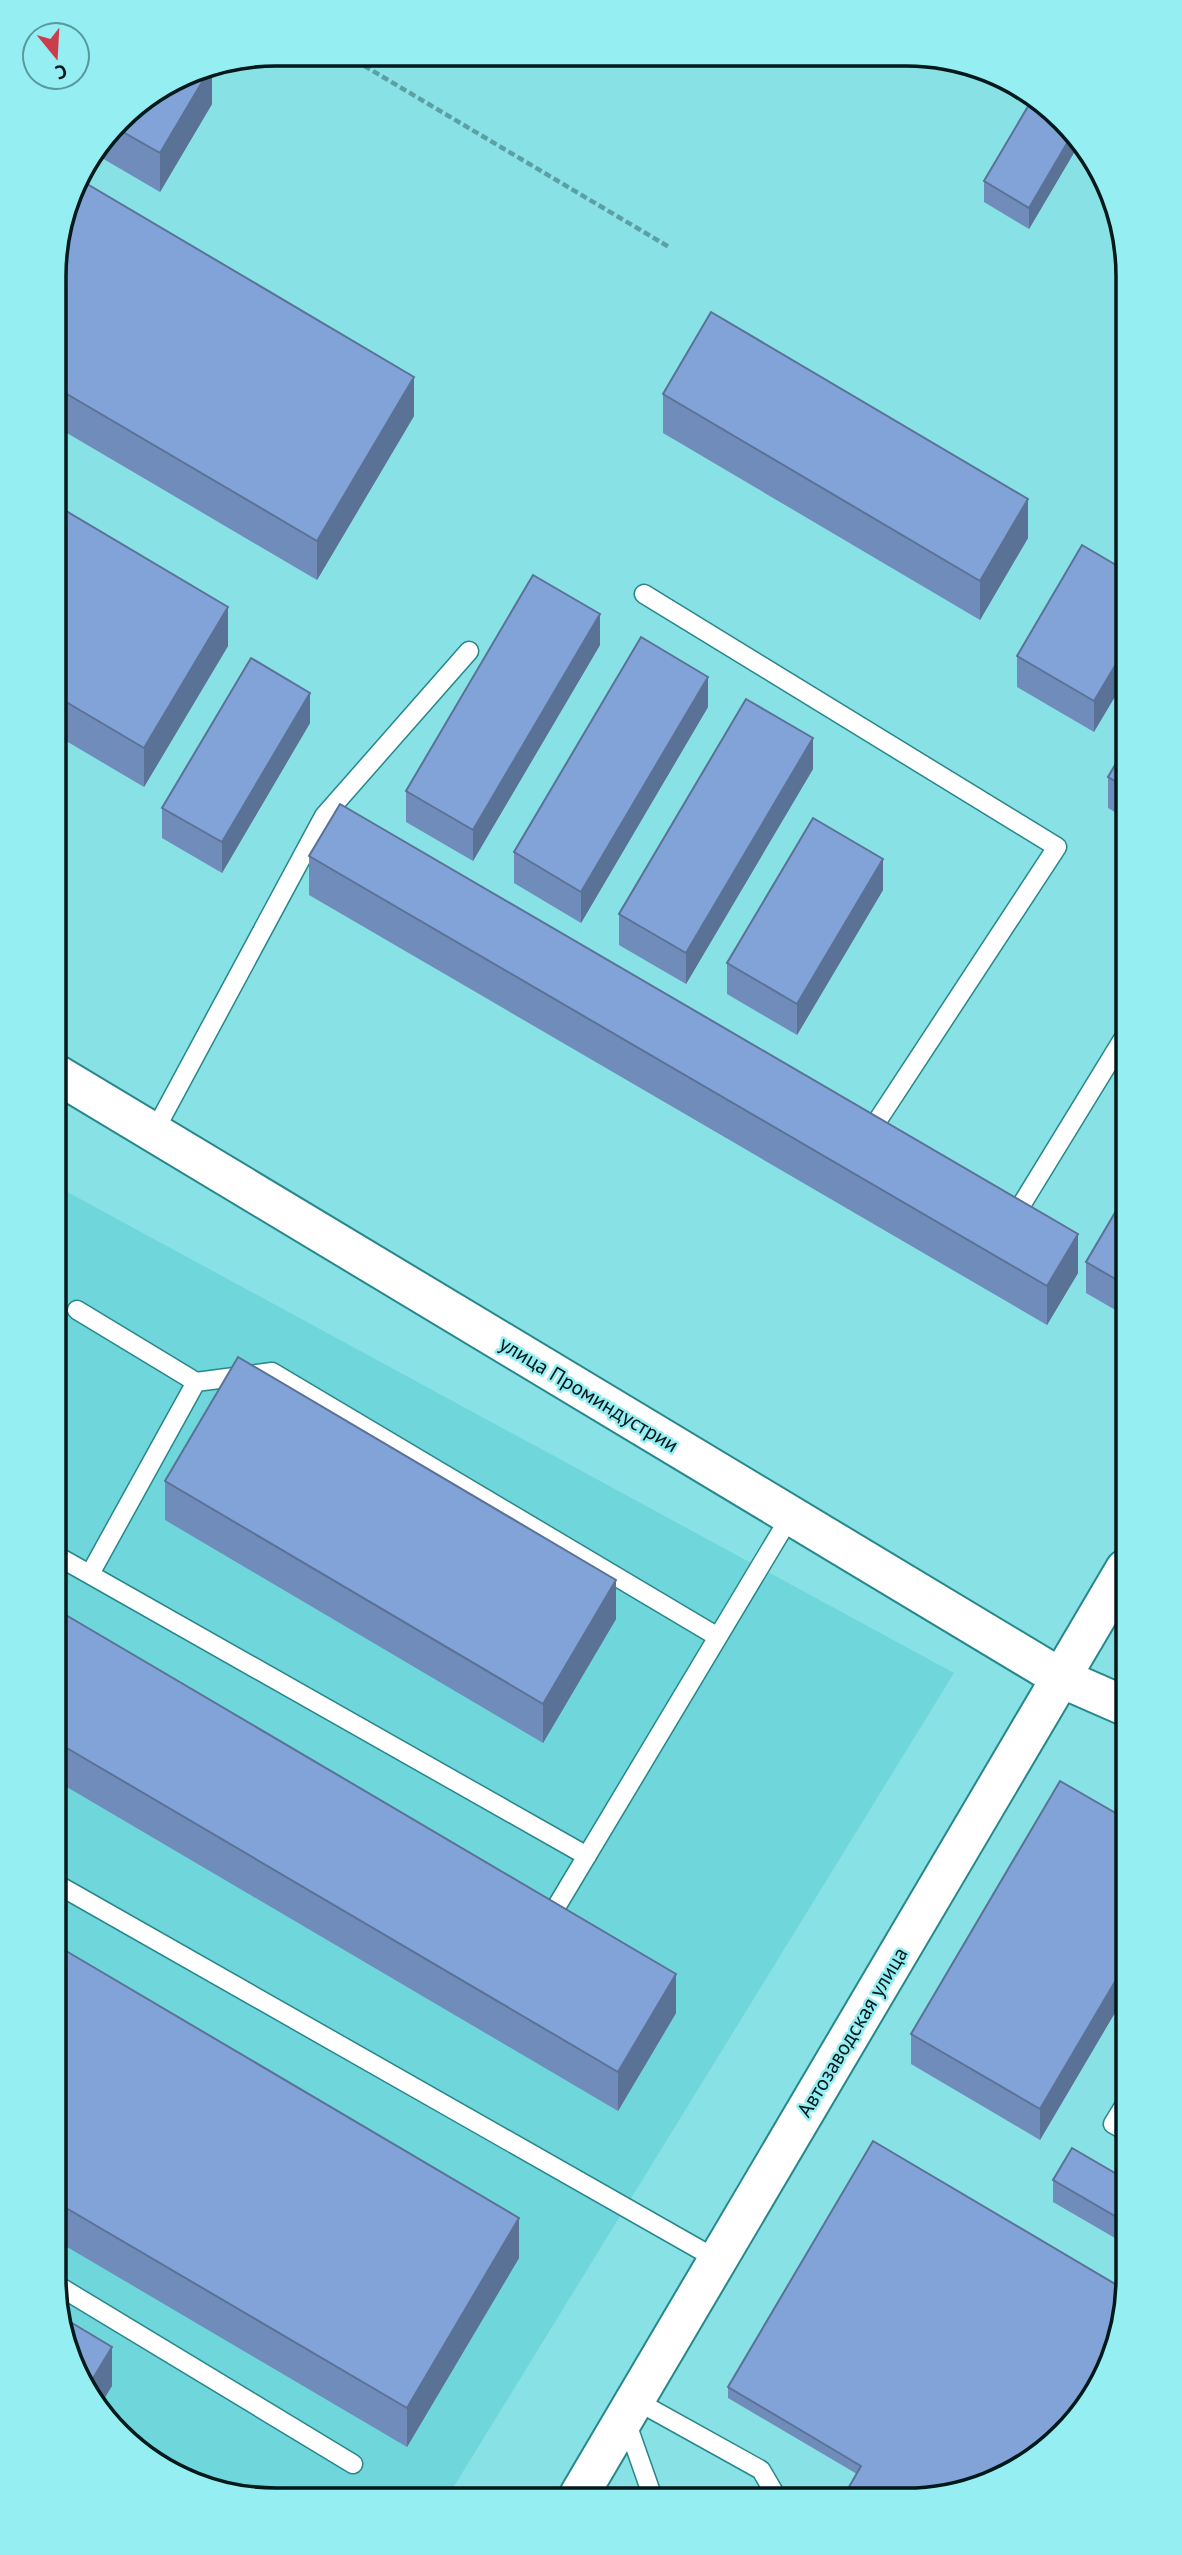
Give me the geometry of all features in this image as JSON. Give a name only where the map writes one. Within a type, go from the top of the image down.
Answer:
[{"type":"main road","name":"улица Проминдустрии","points":[[67,1079],[1061,1678],[1115,1702]]},
{"type":"main road","name":"Автозаводская улица","points":[[583,2488],[1115,1585]]},
{"type":"lane","points":[[644,594],[1057,847],[872,1129]]},
{"type":"lane","points":[[153,1132],[324,816],[469,651]]},
{"type":"lane","points":[[324,816],[360,836]]},
{"type":"lane","points":[[993,1198],[1017,1212],[1116,1051]]},
{"type":"lane","points":[[77,1310],[196,1382],[272,1372],[718,1637]]},
{"type":"lane","points":[[90,1574],[196,1382]]},
{"type":"lane","points":[[555,1909],[791,1515]]},
{"type":"lane","points":[[66,1561],[587,1856]]},
{"type":"lane","points":[[66,1890],[718,2260]]},
{"type":"lane","points":[[67,2291],[353,2464]]},
{"type":"lane","points":[[630,2409],[761,2470],[772,2488]]},
{"type":"lane","points":[[630,2409],[650,2488]]},
{"type":"path","points":[[366,67],[669,247]]},
{"type":"shaded area","points":[[67,1192],[954,1673],[453,2488],[263,2488],[235,2484],[184,2467],[149,2445],[128,2427],[95,2384],[82,2359],[68,2306],[66,2279]]},
{"type":"building","points":[[203,80],[160,153],[124,133],[160,102]]},
{"type":"building","points":[[1028,107],[1067,143],[1029,208],[984,181]]},
{"type":"building","points":[[88,184],[414,377],[317,541],[67,394],[68,249],[82,196]]},
{"type":"building","points":[[711,312],[1028,499],[980,581],[663,394]]},
{"type":"building","points":[[67,511],[228,607],[144,748],[67,702]]},
{"type":"building","points":[[1082,545],[1116,565],[1116,664],[1094,701],[1017,656]]},
{"type":"building","points":[[533,575],[600,614],[473,830],[406,791]]},
{"type":"building","points":[[641,637],[708,677],[581,892],[514,852]]},
{"type":"building","points":[[251,658],[310,693],[222,842],[162,808]]},
{"type":"building","points":[[746,699],[813,738],[686,953],[619,914]]},
{"type":"building","points":[[1116,764],[1116,781],[1108,777]]},
{"type":"building","points":[[340,804],[1078,1234],[1047,1286],[309,856]]},
{"type":"building","points":[[813,818],[883,859],[797,1004],[727,963]]},
{"type":"building","points":[[1116,1212],[1116,1279],[1086,1262]]},
{"type":"building","points":[[238,1357],[616,1580],[543,1704],[165,1481]]},
{"type":"building","points":[[66,1615],[676,1974],[618,2072],[66,1748]]},
{"type":"building","points":[[1060,1781],[1115,1813],[1115,1981],[1040,2109],[911,2034]]},
{"type":"building","points":[[66,1951],[519,2218],[407,2408],[66,2208]]},
{"type":"building","points":[[873,2141],[1115,2284],[1111,2320],[1104,2346],[1094,2371],[1072,2406],[1054,2427],[1022,2453],[986,2473],[960,2481],[933,2487],[848,2488],[861,2466],[728,2387]]},
{"type":"building","points":[[1072,2148],[1115,2173],[1115,2216],[1053,2180]]},
{"type":"building","points":[[72,2323],[112,2347],[93,2379],[82,2359]]}]
